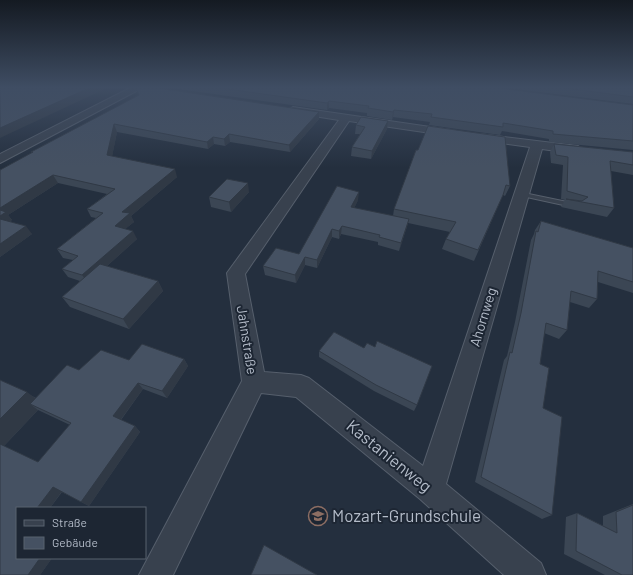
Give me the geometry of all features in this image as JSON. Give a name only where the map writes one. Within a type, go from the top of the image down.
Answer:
[{"type":"street","points":[[0,158],[84,115]]},
{"type":"street","points":[[325,115],[537,146],[590,151]]},
{"type":"street","name":"Jahnstraße","points":[[156,575],[254,382],[236,273],[346,118]]},
{"type":"street","name":"Ahornweg","points":[[430,489],[537,146]]},
{"type":"street","name":"Kastanienweg","points":[[254,382],[301,386],[430,489],[529,575]]},
{"type":"lane","points":[[522,194],[577,206]]},
{"type":"building","points":[[0,115],[29,115],[0,128]]},
{"type":"building","points":[[101,115],[316,115],[289,145],[229,134],[224,139],[213,137],[207,142],[114,124],[107,155],[175,169],[122,212],[130,213],[115,226],[133,231],[82,275],[62,269],[78,256],[57,249],[103,213],[87,209],[115,189],[53,175],[0,208],[0,170],[33,152],[31,152]]},
{"type":"building","points":[[432,115],[633,115],[633,141],[553,134],[553,131],[503,123],[503,127],[431,117]]},
{"type":"building","points":[[361,117],[388,121],[372,151],[352,147],[365,127],[356,125]]},
{"type":"building","points":[[428,126],[505,137],[510,186],[506,185],[503,195],[478,250],[446,239],[456,222],[394,209],[416,150],[418,150]]},
{"type":"building","points":[[554,144],[633,152],[633,165],[610,161],[614,208],[566,199],[582,201],[588,197],[567,191],[568,157],[556,155]]},
{"type":"building","points":[[227,179],[248,183],[229,202],[209,197]]},
{"type":"building","points":[[337,186],[359,192],[351,207],[409,219],[401,243],[379,237],[380,235],[342,226],[339,231],[332,229],[317,260],[305,257],[295,275],[263,266],[276,248],[299,254]]},
{"type":"building","points":[[0,210],[6,212],[0,216]]},
{"type":"building","points":[[0,219],[26,226],[0,244]]},
{"type":"building","points":[[541,221],[633,248],[633,282],[598,271],[597,299],[571,291],[567,330],[546,323],[540,364],[549,368],[543,408],[562,417],[552,515],[481,477],[510,352],[512,353],[521,313],[536,231],[538,232]]},
{"type":"building","points":[[100,264],[158,281],[123,319],[62,297]]},
{"type":"building","points":[[334,332],[364,348],[367,343],[375,347],[377,341],[432,366],[417,405],[376,385],[319,351]]},
{"type":"building","points":[[142,344],[184,359],[162,391],[138,383],[113,416],[135,426],[81,502],[53,487],[38,507],[16,507],[16,559],[39,559],[28,575],[0,575],[0,444],[38,462],[71,423],[30,404],[67,365],[79,370],[101,350],[129,360]]},
{"type":"building","points":[[0,380],[27,392],[0,419]]},
{"type":"building","points":[[633,505],[633,575],[622,575],[576,551],[577,513],[617,533],[616,512]]},
{"type":"building","points":[[264,545],[317,575],[251,575]]},
{"type":"place","name":"Mozart-Grundschule","points":[[318,516]]}]
